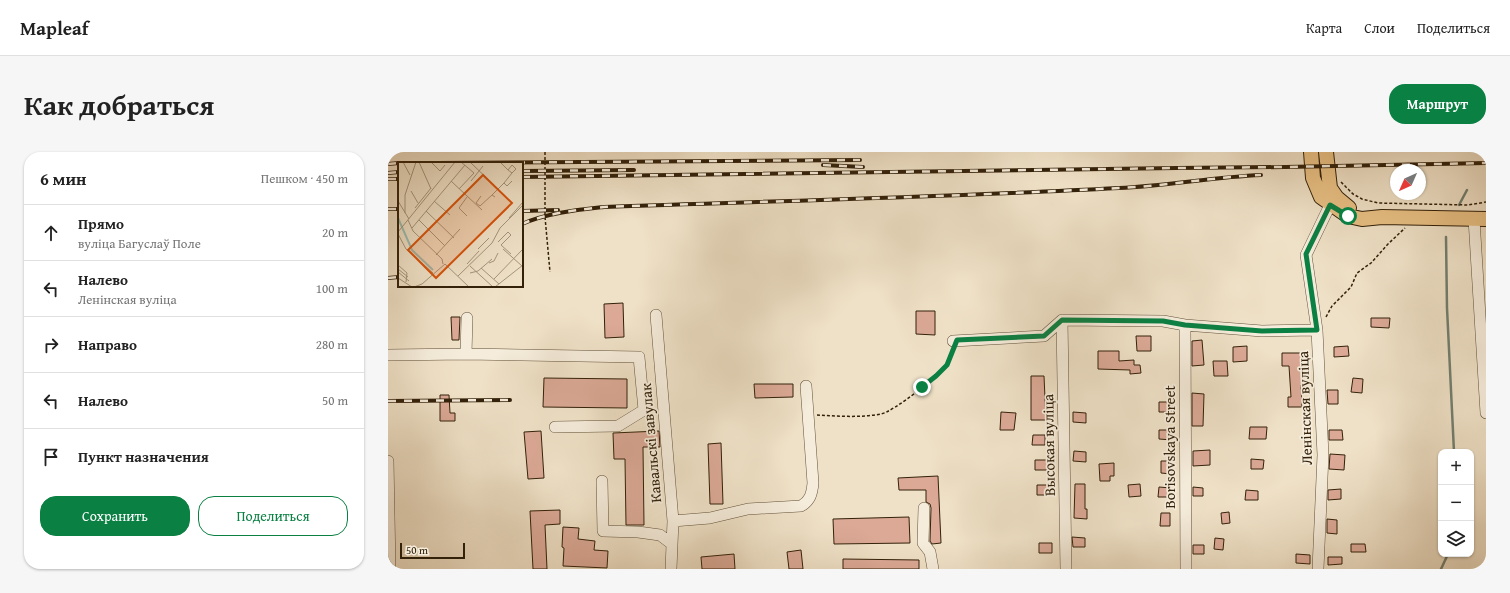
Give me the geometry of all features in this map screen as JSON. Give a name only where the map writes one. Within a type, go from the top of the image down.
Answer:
[{"type":"main road","points":[[1311,152],[1313,178],[1320,197],[1348,216],[1362,219],[1382,217],[1480,219]]},
{"type":"main road","points":[[1326,152],[1330,188],[1337,198],[1350,209],[1382,217]]},
{"type":"street","name":"Ленінская вуліца","points":[[1318,569],[1323,455],[1317,330],[1306,254],[1330,205]]},
{"type":"street","points":[[1480,219],[1486,413]]},
{"type":"street","name":"Кавальскі завулак","points":[[656,315],[672,521],[671,569]]},
{"type":"street","points":[[466,354],[467,318]]},
{"type":"street","points":[[955,340],[1044,336],[1062,320],[1163,321],[1185,325],[1262,331],[1317,330]]},
{"type":"street","name":"Высокая вуліца","points":[[1062,320],[1066,569]]},
{"type":"street","name":"Borisovskaya Street","points":[[1185,325],[1186,569]]},
{"type":"street","points":[[388,355],[466,354],[639,357],[644,410],[618,426],[555,427]]},
{"type":"street","points":[[672,521],[710,518],[748,509],[801,506],[807,502],[812,494],[814,483],[807,414],[806,386]]},
{"type":"street","points":[[388,461],[390,569]]},
{"type":"street","points":[[602,481],[603,531],[638,532],[660,535],[672,544]]},
{"type":"street","points":[[924,508],[924,543],[930,552],[933,569]]},
{"type":"path","points":[[545,152],[545,216],[550,272]]},
{"type":"path","points":[[1340,181],[1353,194],[1362,199],[1378,203],[1466,205],[1486,202]]},
{"type":"path","points":[[1317,330],[1332,306],[1351,287],[1357,273],[1372,263],[1388,244],[1417,218]]},
{"type":"path","points":[[807,414],[849,416],[883,414],[896,407],[936,376],[947,365],[955,340]]},
{"type":"building","points":[[623,303],[624,337],[605,338],[604,304]]},
{"type":"building","points":[[916,311],[935,311],[935,335],[916,334]]},
{"type":"building","points":[[451,317],[460,317],[459,340],[452,340]]},
{"type":"building","points":[[1371,318],[1390,318],[1389,328],[1371,327]]},
{"type":"building","points":[[1136,336],[1151,336],[1151,351],[1137,351]]},
{"type":"building","points":[[1202,340],[1204,365],[1192,366],[1192,341]]},
{"type":"building","points":[[1247,346],[1247,361],[1233,362],[1233,347]]},
{"type":"building","points":[[1348,346],[1349,356],[1334,357],[1334,347]]},
{"type":"building","points":[[1098,351],[1119,351],[1119,361],[1134,360],[1134,365],[1140,365],[1141,373],[1130,374],[1130,370],[1098,369]]},
{"type":"building","points":[[1282,353],[1302,353],[1302,376],[1304,385],[1301,385],[1302,407],[1288,407],[1288,397],[1291,397],[1289,366],[1282,366]]},
{"type":"building","points":[[1213,361],[1227,361],[1228,376],[1214,376]]},
{"type":"building","points":[[1031,376],[1044,376],[1046,420],[1031,420]]},
{"type":"building","points":[[544,378],[627,379],[627,408],[543,407]]},
{"type":"building","points":[[1353,378],[1363,379],[1362,393],[1351,392]]},
{"type":"building","points":[[754,384],[793,384],[793,397],[755,398]]},
{"type":"building","points":[[1327,390],[1338,390],[1338,404],[1328,404]]},
{"type":"building","points":[[1192,393],[1204,394],[1203,426],[1192,426]]},
{"type":"building","points":[[440,395],[449,395],[450,413],[455,413],[455,421],[440,421]]},
{"type":"building","points":[[1159,402],[1172,402],[1171,412],[1159,412]]},
{"type":"building","points":[[1001,412],[1016,413],[1014,430],[1000,430]]},
{"type":"building","points":[[1073,412],[1086,413],[1086,423],[1073,422]]},
{"type":"building","points":[[1250,427],[1267,427],[1266,439],[1249,439]]},
{"type":"building","points":[[1159,430],[1172,430],[1172,440],[1159,439]]},
{"type":"building","points":[[1329,430],[1342,430],[1343,440],[1329,440]]},
{"type":"building","points":[[541,431],[544,478],[528,479],[524,432]]},
{"type":"building","points":[[659,431],[660,447],[643,447],[644,525],[626,525],[625,459],[614,459],[613,433]]},
{"type":"building","points":[[1033,435],[1045,435],[1045,445],[1032,445]]},
{"type":"building","points":[[721,443],[723,504],[710,504],[708,444]]},
{"type":"building","points":[[1210,450],[1210,465],[1193,466],[1193,451]]},
{"type":"building","points":[[1074,451],[1086,452],[1086,462],[1073,461]]},
{"type":"building","points":[[1330,454],[1345,455],[1344,470],[1329,469]]},
{"type":"building","points":[[1251,459],[1264,460],[1263,469],[1251,469]]},
{"type":"building","points":[[1035,460],[1048,460],[1048,470],[1035,470]]},
{"type":"building","points":[[1161,461],[1171,461],[1171,474],[1161,473]]},
{"type":"building","points":[[1114,463],[1114,476],[1110,476],[1110,481],[1100,481],[1099,464]]},
{"type":"building","points":[[938,476],[941,543],[932,544],[930,541],[931,508],[930,504],[926,502],[926,490],[899,490],[898,478]]},
{"type":"building","points":[[1075,484],[1085,484],[1085,509],[1087,509],[1087,519],[1074,518]]},
{"type":"building","points":[[1140,484],[1141,496],[1129,497],[1128,485]]},
{"type":"building","points":[[1037,485],[1050,485],[1050,495],[1037,495]]},
{"type":"building","points":[[1159,487],[1171,488],[1171,497],[1158,497]]},
{"type":"building","points":[[1193,487],[1203,488],[1203,496],[1193,496]]},
{"type":"building","points":[[1341,489],[1341,499],[1328,500],[1328,490]]},
{"type":"building","points":[[1246,490],[1258,491],[1258,500],[1245,500]]},
{"type":"building","points":[[560,510],[560,524],[545,525],[547,569],[533,569],[530,511]]},
{"type":"building","points":[[1229,512],[1230,523],[1222,524],[1221,513]]},
{"type":"building","points":[[1161,513],[1170,513],[1170,526],[1160,526]]},
{"type":"building","points":[[909,517],[910,543],[834,544],[833,519]]},
{"type":"building","points":[[1327,519],[1337,520],[1337,534],[1327,533]]},
{"type":"building","points":[[563,527],[579,528],[578,539],[595,541],[594,550],[608,551],[607,568],[563,566]]},
{"type":"building","points":[[1072,537],[1085,538],[1085,547],[1073,547]]},
{"type":"building","points":[[1215,538],[1224,539],[1223,550],[1214,549]]},
{"type":"building","points":[[1039,543],[1052,543],[1052,553],[1039,553]]},
{"type":"building","points":[[1351,544],[1365,544],[1366,552],[1351,552]]},
{"type":"building","points":[[1193,545],[1204,545],[1204,554],[1193,554]]},
{"type":"building","points":[[801,550],[803,569],[789,569],[787,552]]},
{"type":"building","points":[[734,554],[735,569],[702,569],[701,557]]},
{"type":"building","points":[[1296,554],[1310,555],[1310,564],[1296,563]]},
{"type":"building","points":[[1328,557],[1342,557],[1342,564],[1328,565]]},
{"type":"building","points":[[843,559],[919,560],[919,569],[843,569]]},
{"type":"waterway","points":[[1459,205],[1467,190]]},
{"type":"waterway","points":[[1446,237],[1447,308],[1454,449]]},
{"type":"waterway","points":[[1441,569],[1447,557]]},
{"type":"railway","points":[[523,162],[860,160]]},
{"type":"railway","points":[[388,164],[398,163]]},
{"type":"railway","points":[[523,177],[1486,163]]},
{"type":"railway","points":[[823,165],[863,167]]},
{"type":"railway","points":[[523,171],[634,170]]},
{"type":"railway","points":[[388,173],[398,172]]},
{"type":"railway","points":[[523,224],[542,217],[604,207],[1055,191],[1137,187],[1261,175]]},
{"type":"railway","points":[[388,179],[398,179]]},
{"type":"railway","points":[[388,209],[398,209]]},
{"type":"railway","points":[[523,211],[558,210]]},
{"type":"railway","points":[[388,278],[398,277]]},
{"type":"railway","points":[[388,401],[510,400]]},
{"type":"route","points":[[922,387],[947,365],[957,340],[1044,336],[1062,320],[1163,321],[1185,325],[1262,331],[1317,330],[1306,254],[1330,205],[1348,216]]}]
